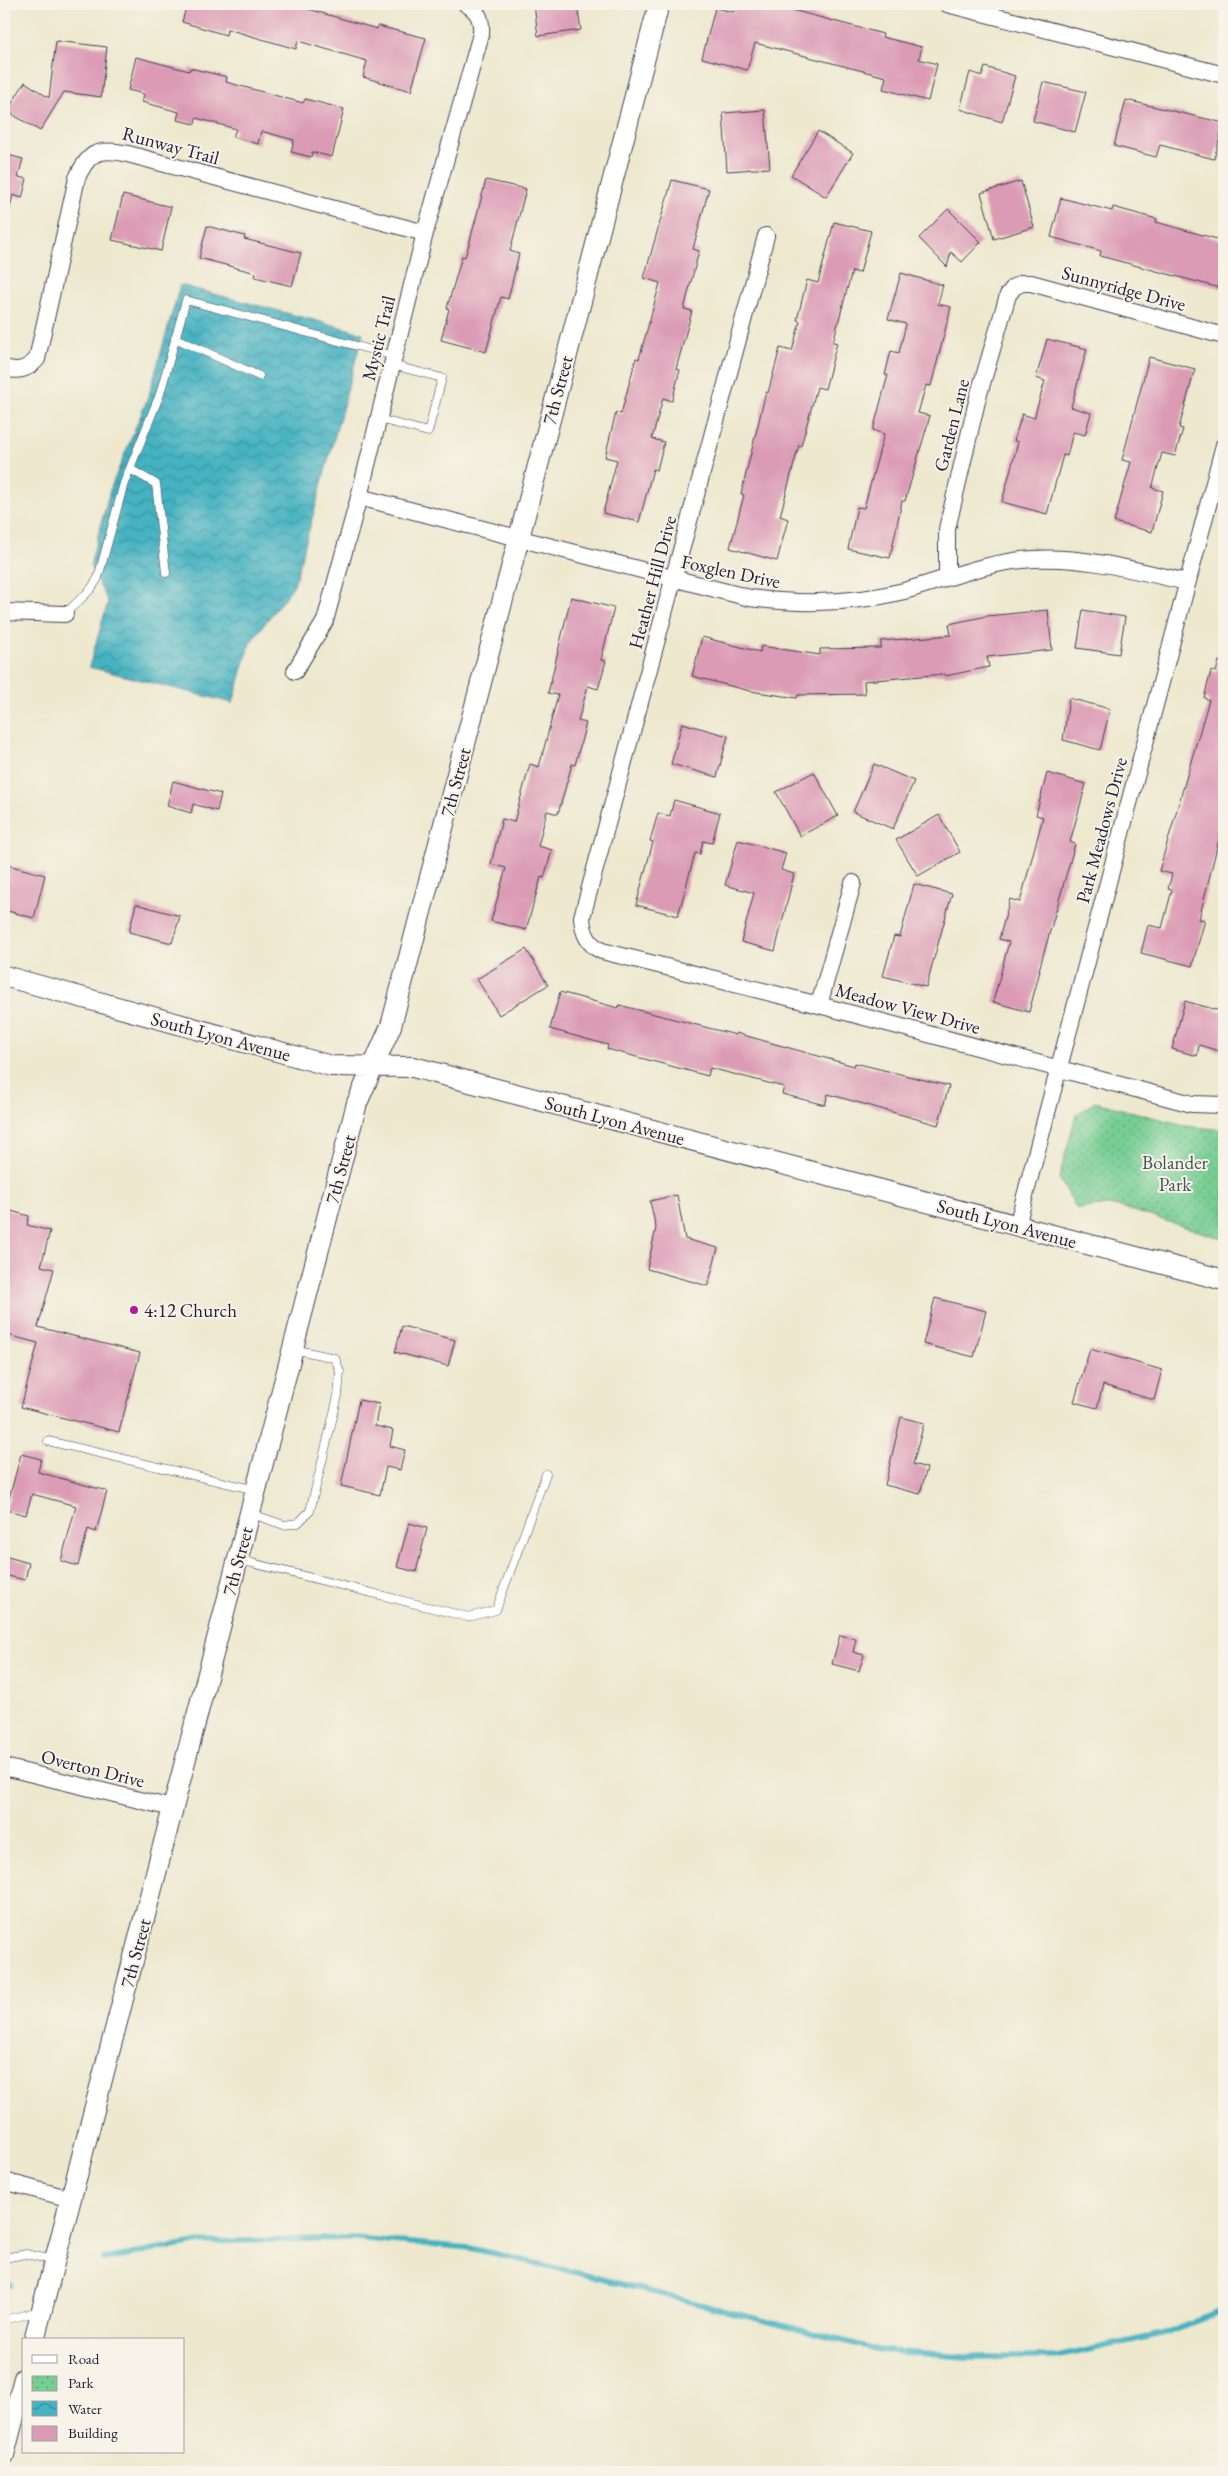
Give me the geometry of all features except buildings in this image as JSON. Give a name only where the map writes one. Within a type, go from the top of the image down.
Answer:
[{"type":"street","name":"7th Street","points":[[35,2338],[357,1103],[391,1026],[659,4]]},
{"type":"street","points":[[947,4],[1224,75]]},
{"type":"street","name":"Mystic Trail","points":[[295,671],[325,621],[359,496],[425,234],[480,34],[480,19],[471,7]]},
{"type":"street","name":"Runway Trail","points":[[4,368],[16,371],[30,367],[37,359],[77,178],[83,165],[100,151],[108,150],[124,153],[425,234]]},
{"type":"street","name":"Heather Hill Drive","points":[[587,938],[583,928],[582,917],[766,236]]},
{"type":"street","name":"Sunnyridge Drive","points":[[1014,287],[1022,283],[1031,283],[1224,336]]},
{"type":"street","name":"Garden Lane","points":[[947,576],[947,529],[978,397],[1004,305],[1014,287]]},
{"type":"street","name":"Park Meadows Drive","points":[[1017,1226],[1224,445]]},
{"type":"street","name":"Foxglen Drive","points":[[359,496],[674,579],[750,598],[789,604],[825,604],[867,599],[906,590],[947,576],[1032,559],[1072,559],[1102,563],[1187,582]]},
{"type":"street","points":[[4,612],[65,614]]},
{"type":"street","points":[[819,1005],[853,883]]},
{"type":"street","name":"Meadow View Drive","points":[[587,938],[593,947],[602,951],[819,1005],[1192,1104],[1224,1106]]},
{"type":"street","name":"South Lyon Avenue","points":[[4,976],[331,1066],[413,1067],[1224,1280]]},
{"type":"street","name":"Overton Drive","points":[[4,1767],[172,1808]]},
{"type":"street","points":[[4,2181],[71,2199]]},
{"type":"street","points":[[4,2455],[22,2386]]},
{"type":"lane","points":[[65,614],[91,589],[98,578],[116,509],[160,394],[186,300],[393,360],[442,378],[428,432],[379,419]]},
{"type":"lane","points":[[175,338],[259,376]]},
{"type":"lane","points":[[130,469],[156,484],[166,573]]},
{"type":"lane","points":[[250,1514],[284,1525],[298,1523],[310,1511],[338,1396],[340,1372],[335,1358],[293,1349]]},
{"type":"lane","points":[[48,1441],[256,1490]]},
{"type":"lane","points":[[238,1560],[468,1617],[496,1610],[546,1474]]},
{"type":"lane","points":[[4,2258],[26,2254],[54,2261]]},
{"type":"lane","points":[[4,2320],[42,2310]]},
{"type":"green space","name":"Bolander Park","points":[[1095,1102],[1187,1126],[1224,1130],[1224,1239],[1124,1208],[1108,1205],[1077,1209],[1059,1178],[1076,1115]]},
{"type":"water","points":[[180,285],[363,333],[294,585],[250,643],[233,703],[89,667],[108,602],[90,566],[110,490],[149,395]]},
{"type":"waterway","points":[[103,2259],[201,2242],[355,2238],[470,2248],[578,2273],[879,2350],[964,2357],[1056,2357],[1162,2334],[1224,2310]]},
{"type":"waterway","points":[[4,2286],[11,2284]]},
{"type":"place","name":"4:12 Church","points":[[134,1310]]}]
